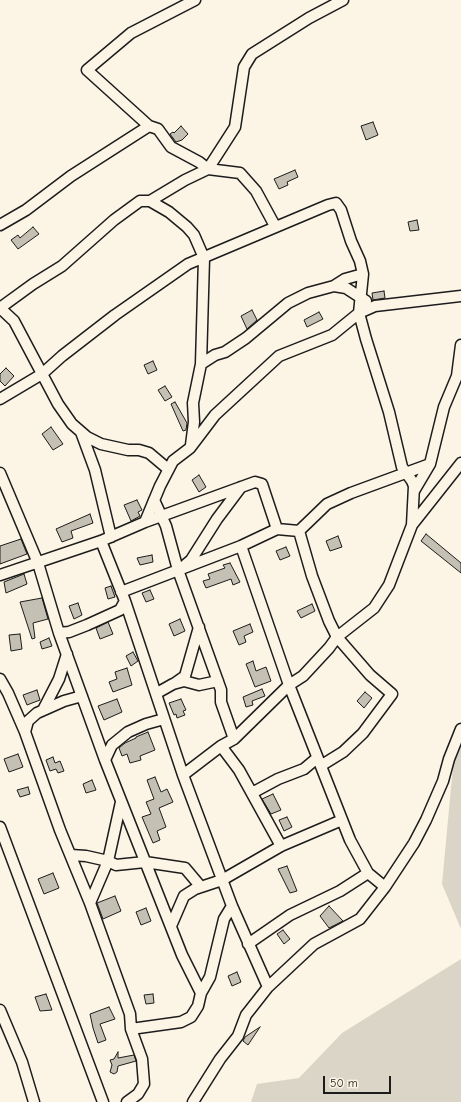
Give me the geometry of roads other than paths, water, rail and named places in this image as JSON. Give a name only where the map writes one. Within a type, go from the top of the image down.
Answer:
[{"type":"street","points":[[194,0],[131,33],[87,70],[149,126],[158,129],[171,147],[199,162],[208,169],[240,173],[256,191],[275,226]]},
{"type":"street","points":[[150,201],[185,180],[208,169],[235,127],[244,67],[252,54],[302,22],[343,0]]},
{"type":"street","points":[[0,225],[26,210],[71,176],[149,126]]},
{"type":"street","points":[[168,469],[149,453],[101,444],[80,431],[72,424],[58,404],[14,321],[0,308],[33,284],[62,266],[114,220],[140,200],[150,201],[168,212],[187,227],[194,235],[204,258],[203,323],[200,332],[201,364],[193,403],[194,422],[190,448]]},
{"type":"street","points":[[0,399],[42,374],[62,356],[121,311],[188,264],[253,238],[275,226],[336,203],[341,210],[350,241],[360,261],[363,274],[359,313],[370,354],[389,412],[402,467],[412,481],[414,493],[412,525]]},
{"type":"street","points":[[201,364],[215,355],[225,352],[246,338],[288,303],[308,293],[334,286],[345,280],[363,274]]},
{"type":"street","points":[[334,286],[346,288],[361,299],[375,306]]},
{"type":"street","points":[[145,522],[168,469],[173,461],[190,448],[215,415],[279,356],[332,335],[359,313],[375,306],[461,296]]},
{"type":"street","points":[[414,493],[430,464],[444,407],[457,376],[461,345]]},
{"type":"street","points":[[80,431],[95,470],[106,539],[123,597],[157,693],[164,719],[232,906],[268,987]]},
{"type":"street","points":[[183,774],[234,738],[289,685],[303,676],[337,637],[374,608],[389,585],[412,525],[461,463]]},
{"type":"street","points":[[299,531],[326,504],[430,464]]},
{"type":"street","points":[[0,473],[38,563],[59,633],[105,760],[182,955],[201,993]]},
{"type":"street","points":[[0,575],[106,539],[145,522],[255,482],[262,484],[277,529]]},
{"type":"street","points":[[178,570],[191,560],[217,519],[241,487]]},
{"type":"street","points":[[154,500],[162,516],[178,570],[218,681],[221,690],[221,702],[234,738]]},
{"type":"street","points":[[123,597],[178,570],[241,546],[277,529],[299,531]]},
{"type":"street","points":[[252,793],[278,779],[343,752],[363,733],[392,694],[367,671],[337,637],[329,621],[312,576],[299,531]]},
{"type":"street","points":[[241,546],[289,685],[350,840],[368,873],[385,887]]},
{"type":"street","points":[[59,633],[69,632],[87,626],[120,610],[123,597]]},
{"type":"street","points":[[157,693],[185,676],[199,627]]},
{"type":"street","points":[[43,710],[57,684],[67,654]]},
{"type":"street","points":[[0,679],[8,693],[25,732],[90,903],[130,1014],[130,1029],[142,1059],[144,1084],[138,1094],[127,1102]]},
{"type":"street","points":[[174,684],[184,681],[199,685],[218,681]]},
{"type":"street","points":[[25,732],[28,721],[43,710],[64,701],[82,696]]},
{"type":"street","points":[[105,760],[112,745],[128,732],[146,724],[164,719]]},
{"type":"street","points":[[193,1102],[220,1059],[238,1036],[246,1015],[268,987],[314,944],[360,919],[385,887],[414,843],[426,820],[443,781],[449,759],[461,729]]},
{"type":"street","points":[[221,746],[239,770],[281,846]]},
{"type":"street","points":[[90,903],[108,861],[121,801]]},
{"type":"street","points":[[171,926],[184,896],[200,887],[222,880],[281,846],[342,820]]},
{"type":"street","points":[[0,827],[103,1102]]},
{"type":"street","points":[[71,855],[108,861],[116,865],[145,862],[185,868],[200,887]]},
{"type":"street","points":[[248,944],[290,915],[340,891],[368,873]]},
{"type":"street","points":[[130,1029],[181,1022],[191,1017],[198,1006],[201,993],[210,977],[224,919],[232,906]]},
{"type":"street","points":[[0,1010],[22,1062],[34,1102]]}]
